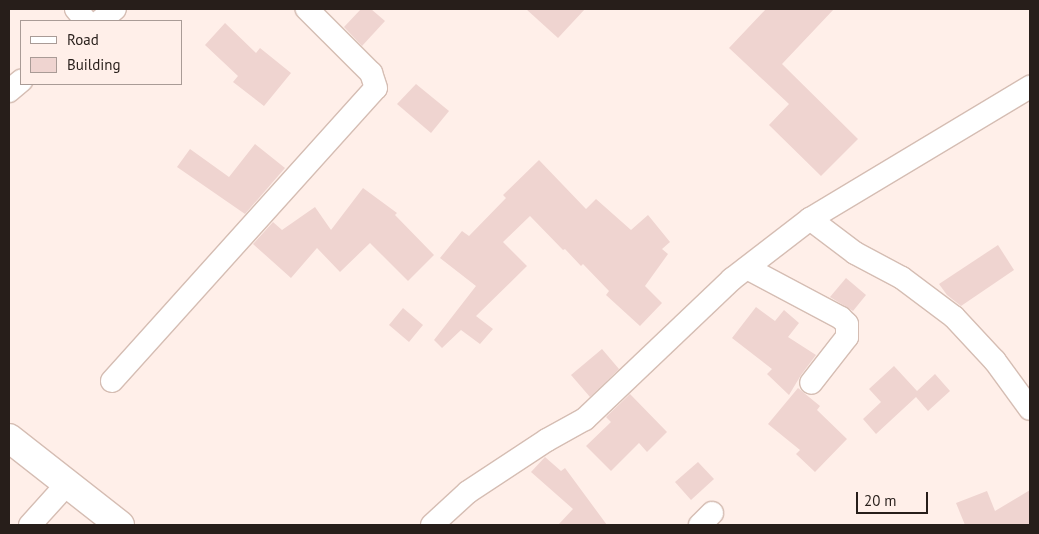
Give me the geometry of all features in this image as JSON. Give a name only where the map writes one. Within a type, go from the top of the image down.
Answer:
[{"type":"main road","points":[[9,438],[120,525]]},
{"type":"street","points":[[76,9],[85,20]]},
{"type":"street","points":[[101,20],[115,9]]},
{"type":"street","points":[[112,381],[376,88],[371,73],[307,9]]},
{"type":"street","points":[[9,91],[20,82]]},
{"type":"street","points":[[432,525],[468,492],[547,440],[585,419],[747,268],[810,219],[1030,88]]},
{"type":"street","points":[[810,219],[855,253],[902,278],[954,316],[994,361],[1030,409]]},
{"type":"street","points":[[747,268],[841,318],[847,324],[847,337],[811,383]]},
{"type":"street","points":[[30,525],[67,484]]},
{"type":"building","points":[[361,9],[371,9],[385,21],[362,46],[344,27]]},
{"type":"building","points":[[526,9],[585,9],[558,38]]},
{"type":"building","points":[[766,9],[834,9],[782,64],[858,139],[821,176],[769,125],[789,104],[729,48]]},
{"type":"building","points":[[225,23],[256,53],[260,48],[291,73],[264,106],[233,82],[238,76],[205,45]]},
{"type":"building","points":[[416,84],[449,111],[431,133],[397,104]]},
{"type":"building","points":[[255,144],[285,168],[245,214],[177,167],[190,149],[229,177]]},
{"type":"building","points":[[539,160],[586,209],[596,199],[631,230],[648,215],[670,242],[662,249],[668,254],[645,286],[662,303],[640,326],[606,295],[609,291],[583,264],[581,266],[565,249],[563,250],[530,216],[503,242],[527,266],[476,316],[493,329],[480,344],[461,330],[442,348],[434,340],[476,286],[440,258],[462,231],[469,236],[506,198],[503,195]]},
{"type":"building","points":[[363,188],[397,213],[395,215],[434,255],[408,281],[370,243],[340,272],[317,248],[291,278],[253,244],[273,222],[282,230],[315,207],[331,230]]},
{"type":"building","points":[[998,245],[1014,270],[961,306],[947,295],[939,284]]},
{"type":"building","points":[[846,278],[866,295],[853,311],[830,297]]},
{"type":"building","points":[[756,307],[775,321],[784,310],[799,323],[788,337],[816,355],[789,395],[767,374],[772,369],[732,338]]},
{"type":"building","points":[[403,308],[423,325],[409,342],[389,325]]},
{"type":"building","points":[[602,349],[619,369],[590,397],[571,375]]},
{"type":"building","points":[[894,366],[917,391],[935,374],[950,391],[928,411],[916,397],[876,434],[863,419],[881,402],[869,389]]},
{"type":"building","points":[[798,388],[820,406],[817,410],[847,439],[815,472],[796,454],[800,450],[768,424]]},
{"type":"building","points":[[630,394],[667,432],[647,452],[639,443],[611,471],[586,446],[611,422],[606,417]]},
{"type":"building","points":[[545,457],[561,471],[565,468],[607,525],[558,525],[573,509],[531,472]]},
{"type":"building","points":[[698,462],[714,479],[691,500],[675,482]]},
{"type":"building","points":[[1030,490],[1030,525],[965,525],[956,503],[987,491],[995,511]]}]
